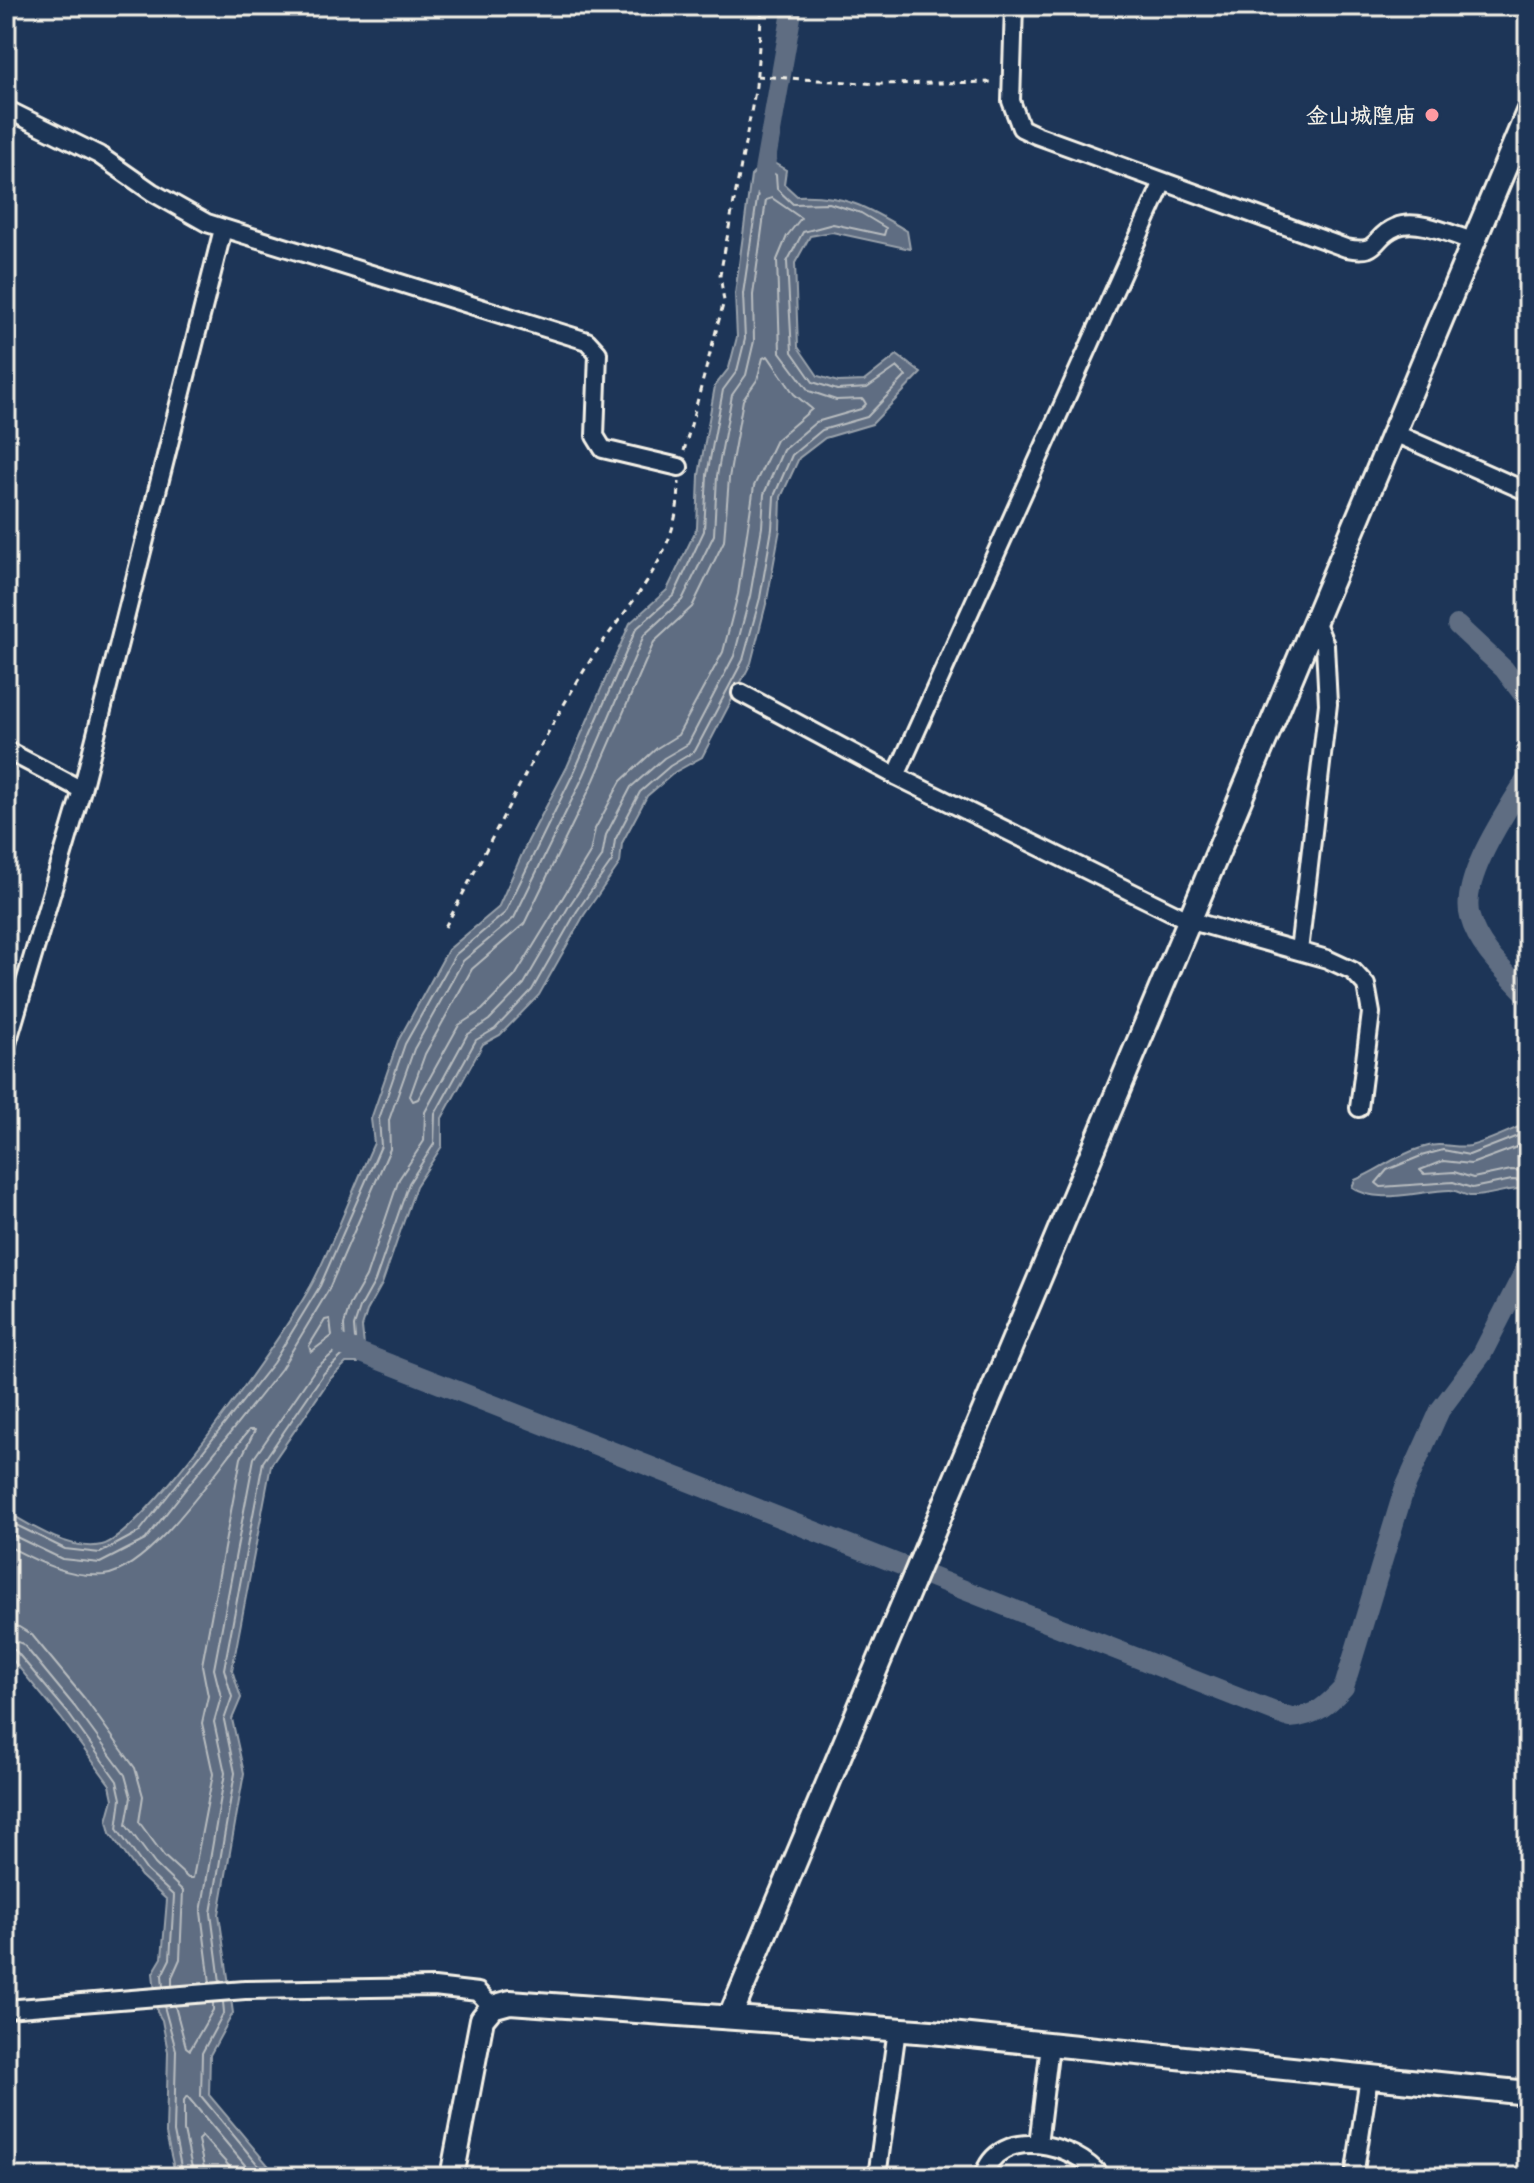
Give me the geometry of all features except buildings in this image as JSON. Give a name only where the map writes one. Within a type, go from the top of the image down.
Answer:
[{"type":"street","points":[[1014,6],[1013,109],[1021,128],[1163,182],[1364,252],[1377,246],[1396,226],[1413,224],[1472,241]]},
{"type":"street","points":[[6,109],[99,155],[152,192],[223,229],[587,341],[598,353],[595,436],[603,449],[679,467]]},
{"type":"street","points":[[730,2017],[1528,112]]},
{"type":"street","points":[[896,776],[1163,182]]},
{"type":"street","points":[[6,1047],[82,790],[223,229]]},
{"type":"street","points":[[1392,432],[1528,492]]},
{"type":"street","points":[[1299,951],[1328,704],[1325,645],[1314,618]]},
{"type":"street","points":[[741,693],[896,776],[1188,920],[1299,951],[1353,971],[1366,985],[1371,1013],[1359,1108]]},
{"type":"street","points":[[6,750],[82,790]]},
{"type":"street","points":[[6,2009],[232,1992],[462,1988],[478,1992],[492,2007]]},
{"type":"street","points":[[452,2177],[482,2019],[492,2007],[510,2002],[897,2029],[1528,2093]]},
{"type":"street","points":[[877,2177],[897,2029]]},
{"type":"street","points":[[1038,2144],[1050,2045]]},
{"type":"street","points":[[1354,2177],[1369,2077]]},
{"type":"street","points":[[983,2177],[994,2157],[1005,2150],[1038,2144],[1052,2145],[1078,2157],[1101,2177]]},
{"type":"path","points":[[445,927],[585,668],[649,580],[672,539],[679,503],[679,467],[724,301],[720,275],[758,76],[762,6]]},
{"type":"path","points":[[758,76],[879,84],[1012,82]]},
{"type":"water","points":[[767,159],[786,170],[784,184],[797,196],[828,197],[855,204],[907,231],[910,249],[832,232],[810,236],[795,263],[798,347],[818,376],[838,382],[864,381],[897,355],[921,373],[872,424],[825,438],[799,458],[781,497],[780,529],[751,663],[702,757],[675,772],[647,796],[622,843],[620,863],[584,915],[539,995],[500,1035],[483,1044],[442,1118],[442,1146],[416,1186],[382,1284],[367,1311],[362,1327],[365,1355],[358,1363],[346,1363],[330,1379],[271,1465],[232,1670],[241,1698],[232,1719],[244,1773],[219,1914],[233,2013],[210,2055],[209,2095],[278,2177],[176,2177],[166,2134],[168,2052],[162,2020],[157,2012],[153,1973],[162,1958],[167,1900],[141,1876],[110,1833],[107,1821],[113,1799],[110,1785],[61,1718],[6,1652],[6,1511],[52,1536],[78,1545],[102,1545],[122,1533],[181,1470],[214,1427],[276,1341],[313,1282],[374,1143],[371,1119],[398,1041],[448,950],[498,908],[528,841],[567,767],[630,623],[667,590],[697,528],[699,475],[715,386],[729,368],[737,337],[735,294],[751,176]]},
{"type":"water","points":[[1528,1123],[1528,1189],[1473,1196],[1450,1190],[1386,1196],[1362,1193],[1352,1187],[1355,1180],[1412,1151],[1436,1145],[1470,1146]]},
{"type":"waterway","points":[[765,187],[764,171],[793,6]]},
{"type":"waterway","points":[[1457,625],[1504,669],[1528,701]]},
{"type":"waterway","points":[[1528,776],[1488,844],[1472,883],[1469,901],[1470,917],[1479,939],[1528,996]]},
{"type":"waterway","points":[[341,1345],[1290,1718],[1320,1709],[1344,1687],[1404,1490],[1440,1410],[1482,1354],[1528,1264]]},
{"type":"place","name":"金山城隍庙","points":[[1432,115]]}]
